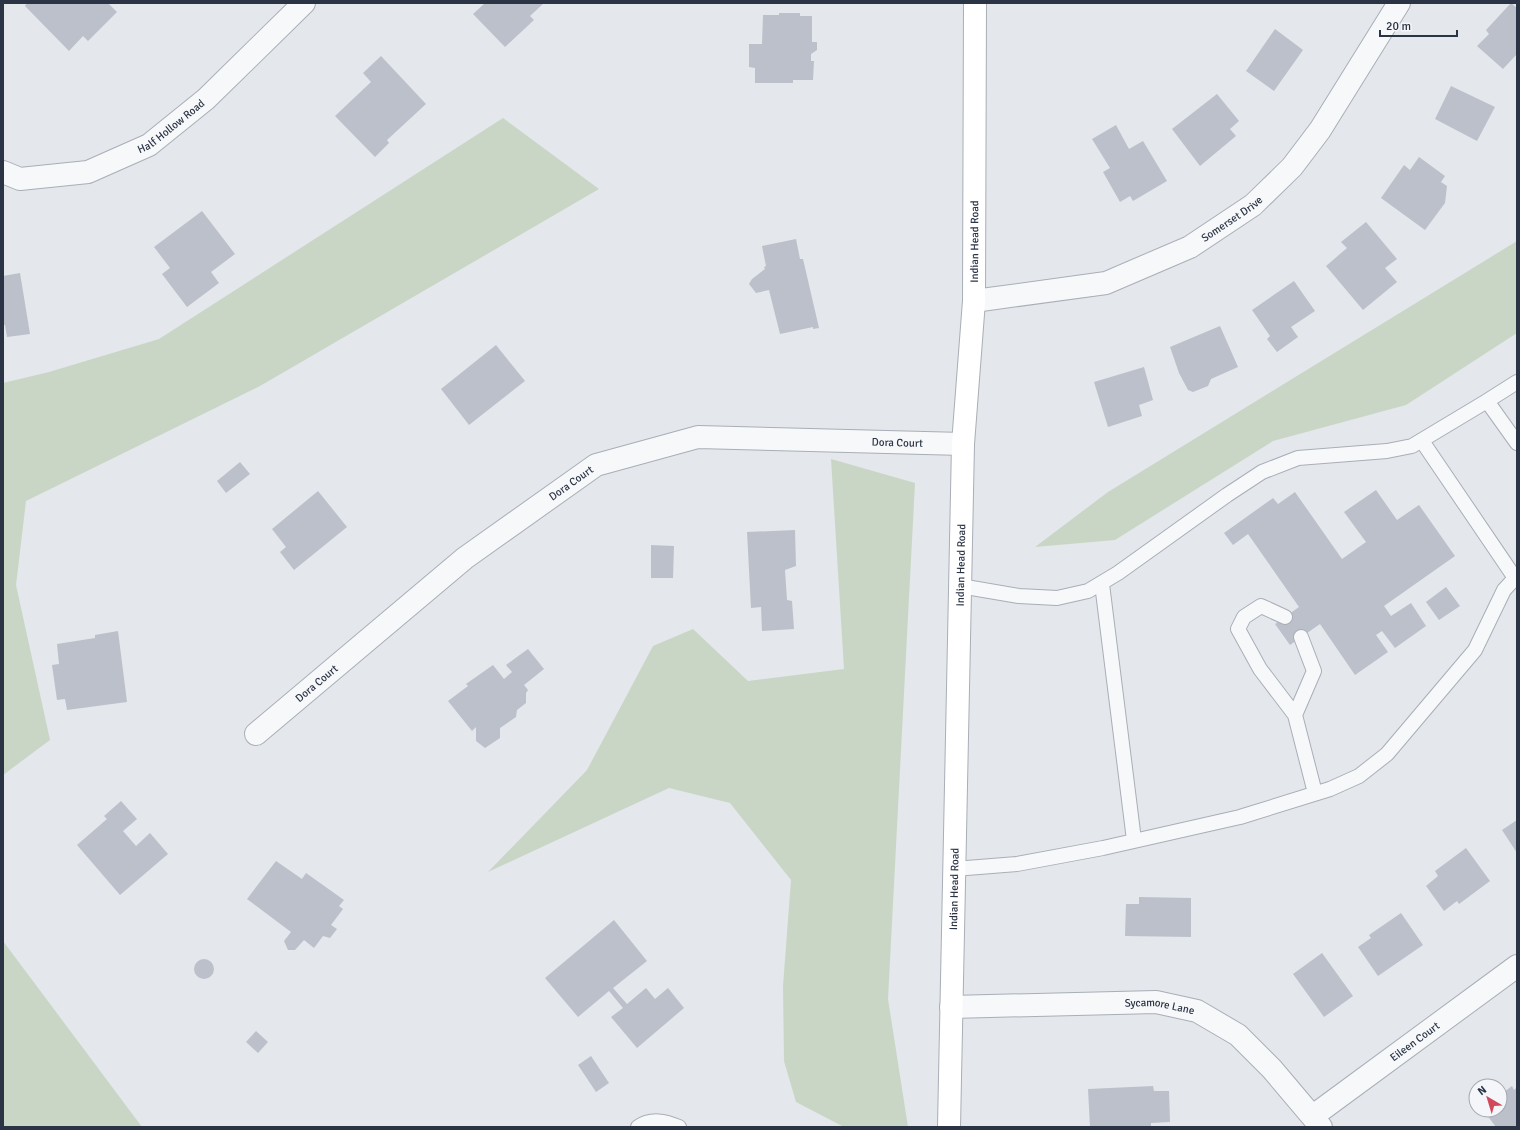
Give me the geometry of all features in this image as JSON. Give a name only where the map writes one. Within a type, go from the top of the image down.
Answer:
[{"type":"main road","name":"Indian Head Road","points":[[949,1127],[963,444],[974,301],[975,3]]},
{"type":"street","name":"Half Hollow Road","points":[[3,172],[20,179],[88,172],[149,145],[206,99],[304,3]]},
{"type":"street","name":"Somerset Drive","points":[[974,301],[1106,283],[1190,247],[1253,205],[1292,167],[1320,130],[1399,3]]},
{"type":"street","name":"Dora Court","points":[[256,734],[466,558],[596,465],[698,437],[963,444]]},
{"type":"street","name":"Eileen Court","points":[[1317,1122],[1517,966]]},
{"type":"street","name":"Sycamore Lane","points":[[951,1008],[1156,1002],[1197,1011],[1238,1035],[1272,1069],[1317,1122]]},
{"type":"lane","points":[[960,586],[1020,596],[1057,598],[1088,591],[1102,584],[1262,472],[1298,458],[1362,452],[1387,452],[1412,446],[1517,382]]},
{"type":"lane","points":[[1488,400],[1517,443]]},
{"type":"lane","points":[[954,869],[1017,864],[1240,817],[1315,793],[1359,776],[1387,754],[1475,650],[1504,590],[1516,577],[1422,441]]},
{"type":"lane","points":[[1102,584],[1134,840]]},
{"type":"lane","points":[[1285,617],[1261,606],[1244,617],[1238,629],[1260,669],[1295,715],[1315,793]]},
{"type":"lane","points":[[1295,715],[1314,671],[1301,637]]},
{"type":"lane","points":[[638,1127],[650,1121],[667,1122],[679,1127]]},
{"type":"green space","points":[[503,118],[599,189],[260,386],[26,501],[16,585],[50,740],[3,775],[3,383],[49,372],[159,339]]},
{"type":"green space","points":[[1517,241],[1517,333],[1406,405],[1273,441],[1115,540],[1035,547],[1108,492]]},
{"type":"green space","points":[[831,459],[915,483],[888,999],[908,1127],[844,1127],[796,1102],[784,1061],[783,986],[791,880],[730,803],[669,788],[488,872],[587,770],[653,646],[693,629],[748,681],[844,669]]},
{"type":"green space","points":[[3,941],[142,1127],[3,1127]]},
{"type":"building","points":[[27,3],[108,3],[117,12],[88,41],[83,36],[69,51],[25,6]]},
{"type":"building","points":[[485,3],[544,3],[530,16],[534,20],[505,47],[473,14]]},
{"type":"building","points":[[1511,3],[1517,8],[1517,54],[1503,69],[1477,46],[1489,34],[1486,30]]},
{"type":"building","points":[[779,13],[800,13],[800,16],[812,16],[812,42],[817,42],[817,50],[811,54],[811,61],[814,61],[813,80],[793,80],[793,83],[755,83],[755,68],[749,67],[749,44],[762,44],[763,15],[779,15]]},
{"type":"building","points":[[1275,29],[1303,50],[1274,91],[1246,71]]},
{"type":"building","points":[[381,56],[426,104],[387,140],[389,143],[375,157],[335,116],[371,82],[363,73]]},
{"type":"building","points":[[1451,86],[1495,107],[1477,141],[1435,119]]},
{"type":"building","points":[[1217,94],[1239,121],[1230,129],[1236,136],[1200,166],[1172,129]]},
{"type":"building","points":[[1116,125],[1129,149],[1143,141],[1167,181],[1133,201],[1130,196],[1120,202],[1103,172],[1110,168],[1092,139]]},
{"type":"building","points":[[1419,157],[1445,176],[1441,182],[1447,186],[1445,203],[1425,230],[1381,198],[1404,165],[1410,170]]},
{"type":"building","points":[[202,211],[235,254],[211,272],[219,283],[187,307],[162,274],[170,268],[154,247]]},
{"type":"building","points":[[1366,222],[1397,259],[1385,268],[1397,282],[1363,310],[1326,266],[1347,248],[1341,242]]},
{"type":"building","points":[[796,239],[800,259],[803,259],[819,328],[813,329],[813,327],[780,334],[769,290],[756,293],[749,284],[752,279],[765,269],[764,267],[766,266],[762,246]]},
{"type":"building","points":[[20,273],[30,334],[7,337],[5,325],[3,325],[3,276]]},
{"type":"building","points":[[1294,281],[1315,311],[1291,327],[1298,337],[1277,352],[1267,339],[1270,336],[1252,310]]},
{"type":"building","points":[[1220,326],[1238,367],[1211,379],[1208,386],[1193,392],[1188,390],[1179,373],[1170,347]]},
{"type":"building","points":[[496,345],[525,381],[469,425],[441,389]]},
{"type":"building","points":[[1144,367],[1153,400],[1139,405],[1142,416],[1108,427],[1094,382]]},
{"type":"building","points":[[240,462],[250,474],[226,493],[217,481]]},
{"type":"building","points":[[1376,490],[1397,520],[1419,505],[1455,556],[1384,606],[1391,616],[1411,603],[1426,626],[1395,648],[1382,631],[1376,635],[1388,652],[1355,675],[1320,624],[1290,645],[1275,624],[1299,607],[1248,534],[1233,545],[1224,533],[1273,498],[1278,504],[1295,492],[1342,559],[1366,542],[1344,512]]},
{"type":"building","points":[[318,491],[347,527],[294,570],[280,552],[286,547],[272,529]]},
{"type":"building","points":[[795,530],[796,566],[785,570],[787,600],[792,601],[794,629],[762,631],[761,607],[751,608],[747,532]]},
{"type":"building","points":[[651,545],[674,546],[673,578],[651,578]]},
{"type":"building","points":[[1446,587],[1460,606],[1439,620],[1426,602]]},
{"type":"building","points":[[118,631],[127,702],[67,710],[65,699],[57,700],[52,665],[59,664],[57,644],[95,638],[95,635]]},
{"type":"building","points":[[528,649],[544,669],[524,685],[528,690],[526,693],[526,703],[517,710],[516,717],[500,728],[500,738],[485,748],[476,741],[476,727],[472,731],[448,701],[468,686],[466,684],[493,665],[504,679],[512,672],[506,665]]},
{"type":"building","points":[[121,801],[137,819],[123,831],[136,846],[150,833],[168,854],[120,895],[77,845],[107,819],[104,816]]},
{"type":"building","points":[[1517,820],[1517,853],[1502,830]]},
{"type":"building","points":[[1466,848],[1490,881],[1459,904],[1457,901],[1444,911],[1426,886],[1438,876],[1435,871]]},
{"type":"building","points":[[276,861],[302,879],[306,873],[344,900],[339,906],[343,909],[331,925],[337,929],[330,938],[323,936],[314,948],[304,940],[295,950],[288,950],[284,941],[291,932],[247,899]]},
{"type":"building","points":[[1139,897],[1191,898],[1191,937],[1125,936],[1126,904],[1139,904]]},
{"type":"building","points":[[1401,913],[1423,945],[1378,976],[1358,947],[1371,938],[1369,935]]},
{"type":"building","points":[[614,920],[647,961],[613,988],[627,1004],[646,988],[655,999],[668,988],[684,1008],[637,1048],[611,1017],[623,1008],[609,991],[578,1017],[545,978]]},
{"type":"building","points":[[1322,953],[1353,996],[1324,1017],[1293,974]]},
{"type":"building","points":[[204,959],[211,962],[214,969],[211,976],[204,979],[197,976],[194,969],[197,962]]},
{"type":"building","points":[[256,1031],[268,1042],[258,1053],[246,1042]]},
{"type":"building","points":[[591,1056],[609,1083],[596,1092],[578,1065]]},
{"type":"building","points":[[1153,1086],[1154,1091],[1169,1091],[1170,1122],[1151,1123],[1151,1127],[1090,1127],[1088,1089]]},
{"type":"building","points":[[1512,1086],[1514,1090],[1517,1087],[1517,1127],[1496,1127],[1489,1118],[1508,1118],[1508,1089]]}]
